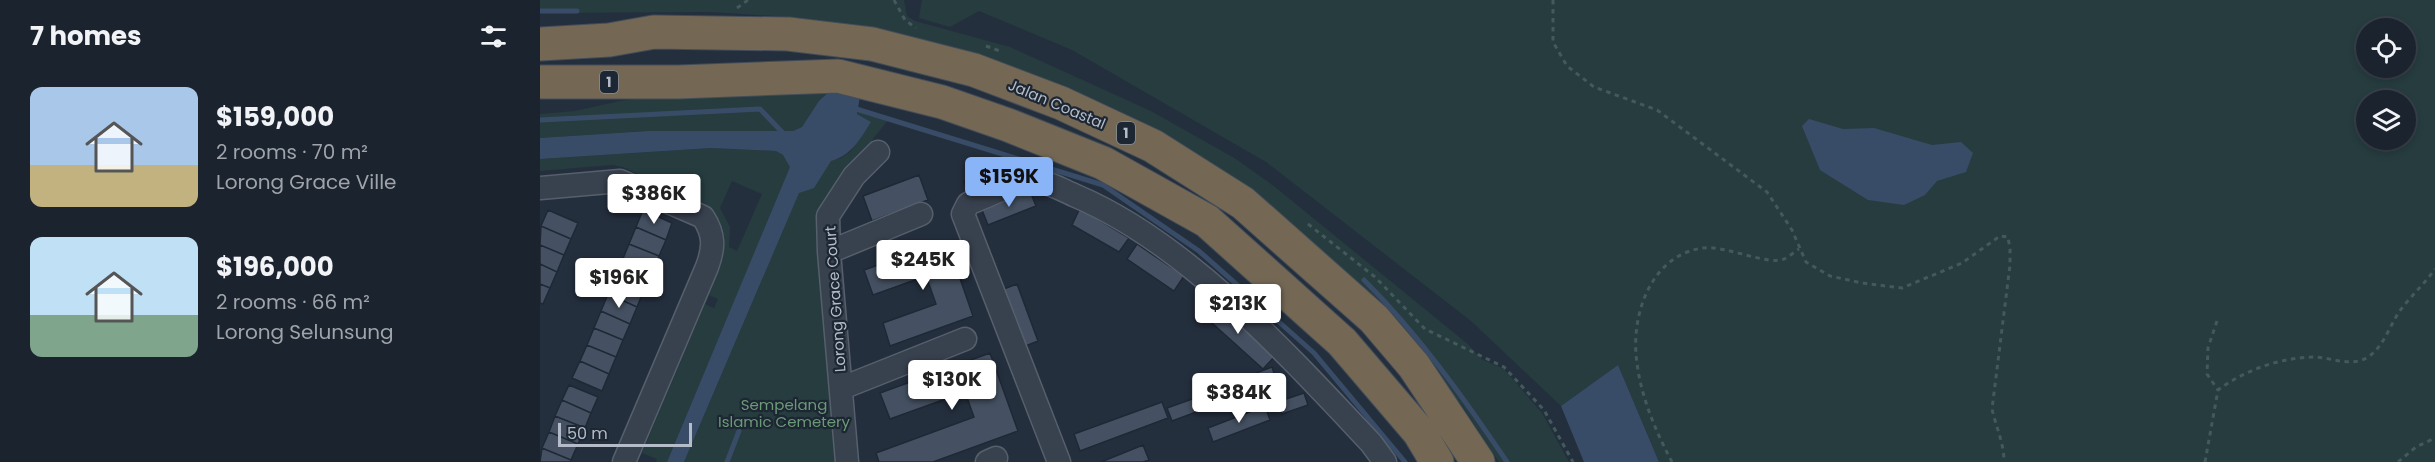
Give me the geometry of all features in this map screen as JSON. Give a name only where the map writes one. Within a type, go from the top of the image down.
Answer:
[{"type":"highway","points":[[540,26],[611,25],[654,32]]},
{"type":"highway","name":"Jalan Coastal","points":[[540,44],[609,40],[654,32],[788,34],[872,44],[974,70],[1061,103],[1153,146],[1243,203],[1374,319],[1414,366],[1478,462]]},
{"type":"highway","name":"1","points":[[540,82],[678,82],[838,76],[942,102],[1008,125],[1103,164],[1207,221],[1342,342],[1419,432],[1437,462]]},
{"type":"highway","points":[[540,96],[638,89],[678,82]]},
{"type":"street","name":"Lorong Grace Court","points":[[847,462],[828,216],[854,176],[878,153]]},
{"type":"street","points":[[540,188],[620,181],[703,217],[712,229],[713,248],[707,267],[624,462]]},
{"type":"street","points":[[1059,462],[963,214],[968,204],[1026,182],[1040,182],[1052,186],[1107,209],[1188,266],[1265,333],[1371,443],[1385,462]]},
{"type":"street","points":[[829,252],[921,214]]},
{"type":"street","points":[[842,388],[965,339]]},
{"type":"path","points":[[1553,0],[1553,42],[1567,66],[1594,87],[1657,110],[1767,192],[1792,230],[1806,262],[1830,276],[1902,288],[1962,263],[2000,236],[2008,237],[2010,265],[1992,409],[1995,426],[2004,448],[2004,462]]},
{"type":"path","points":[[1672,462],[1643,395],[1636,361],[1637,325],[1644,298],[1655,277],[1660,269],[1679,256],[1701,248],[1722,248],[1767,260],[1782,261],[1799,249]]},
{"type":"path","points":[[2218,390],[2234,379],[2288,359],[2316,357],[2354,362],[2367,357],[2379,347],[2403,307],[2422,288],[2435,269]]},
{"type":"path","points":[[2205,462],[2218,390],[2207,374],[2208,348],[2217,321]]},
{"type":"path","points":[[2398,462],[2416,447],[2435,438]]},
{"type":"green space","points":[[540,0],[904,0],[907,16],[915,21],[1010,47],[1151,111],[1236,159],[1275,187],[1469,345],[1481,359],[1504,369],[1542,413],[1569,462],[1499,462],[1462,405],[1295,227],[869,28],[803,18],[711,12],[540,13]]},
{"type":"green space","points":[[922,0],[2435,0],[2435,462],[1659,462],[1618,365],[1561,406],[1471,321],[1266,162],[1072,50],[979,11],[950,27],[919,18]]},
{"type":"green space","points":[[862,91],[811,115],[802,127],[793,131],[648,131],[540,138],[540,114],[575,111],[620,101],[693,92]]},
{"type":"green space","name":"Sempelang Islamic Cemetery","points":[[859,110],[888,120],[839,182],[820,266],[836,462],[684,462],[799,192],[831,160],[841,158],[851,151],[871,122],[857,114]]},
{"type":"green space","points":[[711,148],[776,151],[783,155],[791,167],[667,462],[656,462],[657,459],[642,453],[705,304],[714,308],[718,299],[709,295],[722,261],[724,238],[722,227],[717,216],[708,207],[623,167],[612,165],[540,171],[540,159]],"holes":[[[732,181],[762,194],[737,251],[729,247],[730,227],[720,208]]]},
{"type":"water","points":[[832,89],[860,96],[857,114],[871,122],[850,151],[831,161],[814,188],[799,193],[684,462],[667,462],[790,167],[783,155],[776,151],[711,148],[540,159],[540,138],[648,131],[793,131],[802,127],[819,101]]},
{"type":"water","points":[[1809,119],[1843,129],[1874,128],[1932,145],[1961,142],[1973,153],[1966,172],[1937,181],[1925,195],[1904,205],[1868,200],[1820,170],[1802,126]]},
{"type":"water","points":[[1618,365],[1659,462],[1584,462],[1561,406]]},
{"type":"building","points":[[1010,164],[1015,180],[969,197],[964,181]]},
{"type":"building","points":[[919,175],[928,200],[872,221],[863,196]]},
{"type":"building","points":[[1030,191],[1036,206],[988,225],[982,210]]},
{"type":"building","points":[[1080,208],[1129,238],[1119,252],[1072,225]]},
{"type":"building","points":[[548,210],[578,223],[571,239],[541,226]]},
{"type":"building","points":[[643,210],[672,223],[666,240],[636,227]]},
{"type":"building","points":[[541,226],[571,239],[564,255],[540,245]]},
{"type":"building","points":[[636,227],[666,240],[659,256],[629,244]]},
{"type":"building","points":[[947,241],[973,316],[890,346],[883,323],[936,304],[926,276],[873,295],[864,270]]},
{"type":"building","points":[[629,244],[659,256],[651,273],[622,261]]},
{"type":"building","points":[[1137,244],[1184,276],[1174,291],[1127,259]]},
{"type":"building","points":[[540,245],[564,255],[557,272],[540,264]]},
{"type":"building","points":[[622,261],[651,273],[644,290],[615,278]]},
{"type":"building","points":[[540,264],[557,272],[550,288],[540,284]]},
{"type":"building","points":[[615,278],[644,290],[637,307],[608,294]]},
{"type":"building","points":[[540,284],[550,288],[543,304],[540,303]]},
{"type":"building","points":[[1017,284],[1038,341],[1023,347],[1001,290]]},
{"type":"building","points":[[608,294],[637,307],[630,324],[601,311]]},
{"type":"building","points":[[1214,301],[1275,356],[1263,369],[1202,314]]},
{"type":"building","points":[[601,311],[630,324],[623,340],[594,328]]},
{"type":"building","points":[[594,328],[623,340],[616,357],[587,345]]},
{"type":"building","points":[[587,345],[616,357],[609,374],[580,361]]},
{"type":"building","points":[[990,353],[1018,431],[933,462],[879,462],[876,453],[974,417],[965,392],[890,419],[880,393]]},
{"type":"building","points":[[580,361],[609,374],[602,391],[572,378]]},
{"type":"building","points":[[1272,367],[1277,382],[1210,408],[1205,393]]},
{"type":"building","points":[[569,385],[598,397],[591,413],[562,400]]},
{"type":"building","points":[[1304,393],[1308,405],[1282,414],[1277,402]]},
{"type":"building","points":[[1195,398],[1199,411],[1172,421],[1167,408]]},
{"type":"building","points":[[562,400],[591,413],[585,428],[555,416]]},
{"type":"building","points":[[1162,402],[1168,418],[1080,451],[1074,434]]},
{"type":"building","points":[[1265,406],[1270,420],[1213,442],[1208,428]]},
{"type":"building","points":[[555,416],[585,428],[578,444],[549,432]]},
{"type":"building","points":[[549,432],[578,444],[571,460],[542,448]]},
{"type":"building","points":[[1143,445],[1149,460],[1101,462]]},
{"type":"building","points":[[542,448],[571,460],[571,462],[540,462]]},
{"type":"waterway","points":[[540,11],[577,11]]},
{"type":"waterway","points":[[853,108],[1103,185],[1199,251],[1314,353],[1405,462]]},
{"type":"waterway","points":[[540,120],[760,109],[785,135]]},
{"type":"waterway","points":[[1364,280],[1440,367],[1507,462]]},
{"type":"waterway","points":[[727,462],[739,431]]}]
